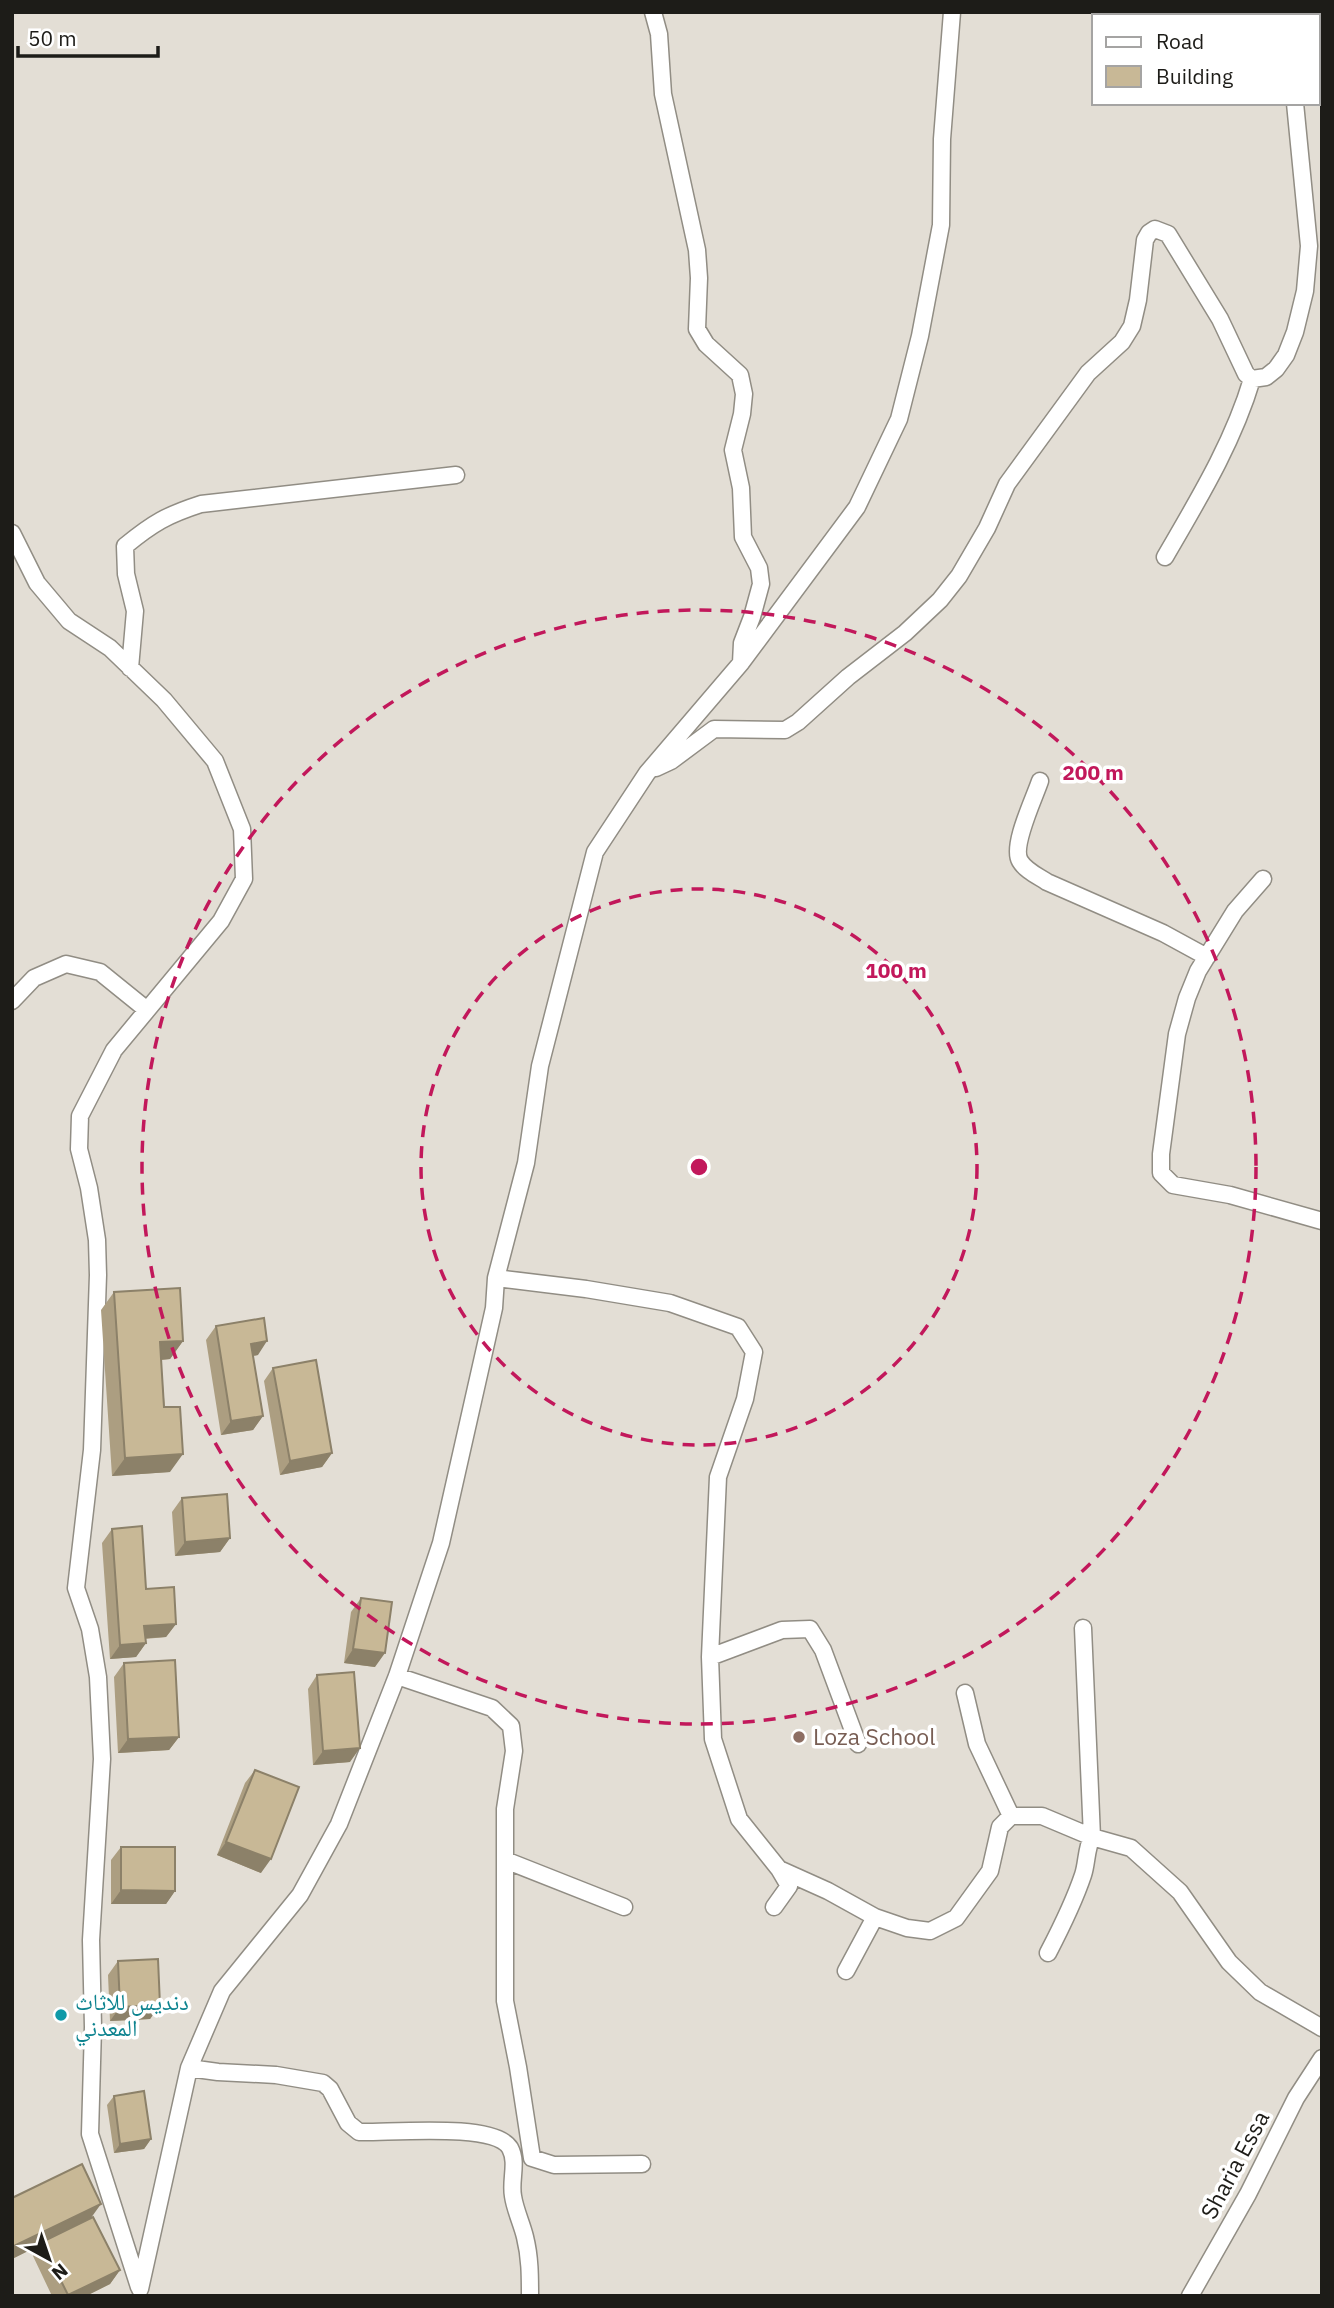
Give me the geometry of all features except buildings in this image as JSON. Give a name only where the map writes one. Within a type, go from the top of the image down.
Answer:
[{"type":"street","points":[[653,12],[659,34],[663,94],[697,250],[697,329],[706,344],[740,375],[744,394],[733,450],[741,488],[743,537],[759,568],[761,584],[756,608],[742,643],[741,663]]},
{"type":"street","points":[[141,2293],[188,2068],[222,1991],[300,1895],[339,1824],[397,1676],[441,1543],[491,1321],[496,1278],[526,1163],[540,1066],[594,852],[647,773],[741,663],[857,507],[900,419],[920,336],[941,225],[942,139],[952,12]]},
{"type":"street","points":[[647,773],[671,761],[714,729],[785,730],[798,723],[940,600],[959,576],[987,528],[1007,484],[1088,373],[1122,342],[1132,326],[1138,300],[1144,240],[1155,229],[1161,229],[1168,234],[1220,319],[1245,374],[1252,379],[1266,377],[1276,369],[1286,355],[1295,332],[1305,291],[1309,246],[1295,105]]},
{"type":"street","points":[[1165,557],[1223,455],[1242,413],[1252,379]]},
{"type":"street","points":[[130,668],[135,611],[127,574],[125,546],[169,514],[201,504],[456,475]]},
{"type":"street","points":[[12,533],[37,583],[69,621],[110,648],[164,700],[215,761],[242,829],[244,879],[222,921],[114,1050],[80,1116],[79,1149],[89,1188],[97,1240],[98,1275],[92,1450],[76,1588],[90,1629],[98,1677],[102,1759],[91,1940],[93,2027],[90,2134],[141,2293]]},
{"type":"street","points":[[1041,781],[1016,849],[1020,862],[1047,882],[1163,933],[1207,957]]},
{"type":"street","points":[[1264,879],[1235,911],[1198,971],[1187,998],[1177,1034],[1161,1154],[1161,1174],[1173,1185],[1230,1195],[1322,1221]]},
{"type":"street","points":[[12,1001],[34,978],[66,964],[100,972],[147,1010]]},
{"type":"street","points":[[496,1278],[670,1303],[738,1327],[754,1352],[745,1399],[718,1477],[710,1657],[713,1739],[739,1819],[789,1886],[774,1907]]},
{"type":"street","points":[[1048,1953],[1083,1873],[1092,1837],[1083,1628]]},
{"type":"street","points":[[710,1657],[782,1630],[810,1629],[823,1650],[858,1744]]},
{"type":"street","points":[[397,1676],[492,1708],[511,1726],[514,1751],[505,1809],[505,2001],[532,2158],[554,2165],[642,2164]]},
{"type":"street","points":[[965,1693],[978,1744],[1011,1816]]},
{"type":"street","points":[[779,1870],[828,1891],[875,1917],[907,1928],[930,1931],[956,1918],[990,1871],[1000,1827],[1011,1816],[1042,1816],[1092,1837],[1131,1848],[1180,1892],[1229,1962],[1260,1992],[1322,2028]]},
{"type":"street","points":[[505,1860],[624,1907]]},
{"type":"street","points":[[846,1971],[875,1917]]},
{"type":"street","name":"Sharia Essa","points":[[1190,2296],[1248,2194],[1296,2098],[1322,2058]]},
{"type":"street","points":[[188,2068],[218,2073],[276,2075],[323,2083],[330,2089],[348,2123],[359,2132],[458,2130],[503,2140],[514,2161],[513,2196],[531,2266],[530,2296]]},
{"type":"place","name":"Loza School","points":[[799,1737]]},
{"type":"place","name":"دنديس للاثاث المعدني","points":[[61,2015]]}]
